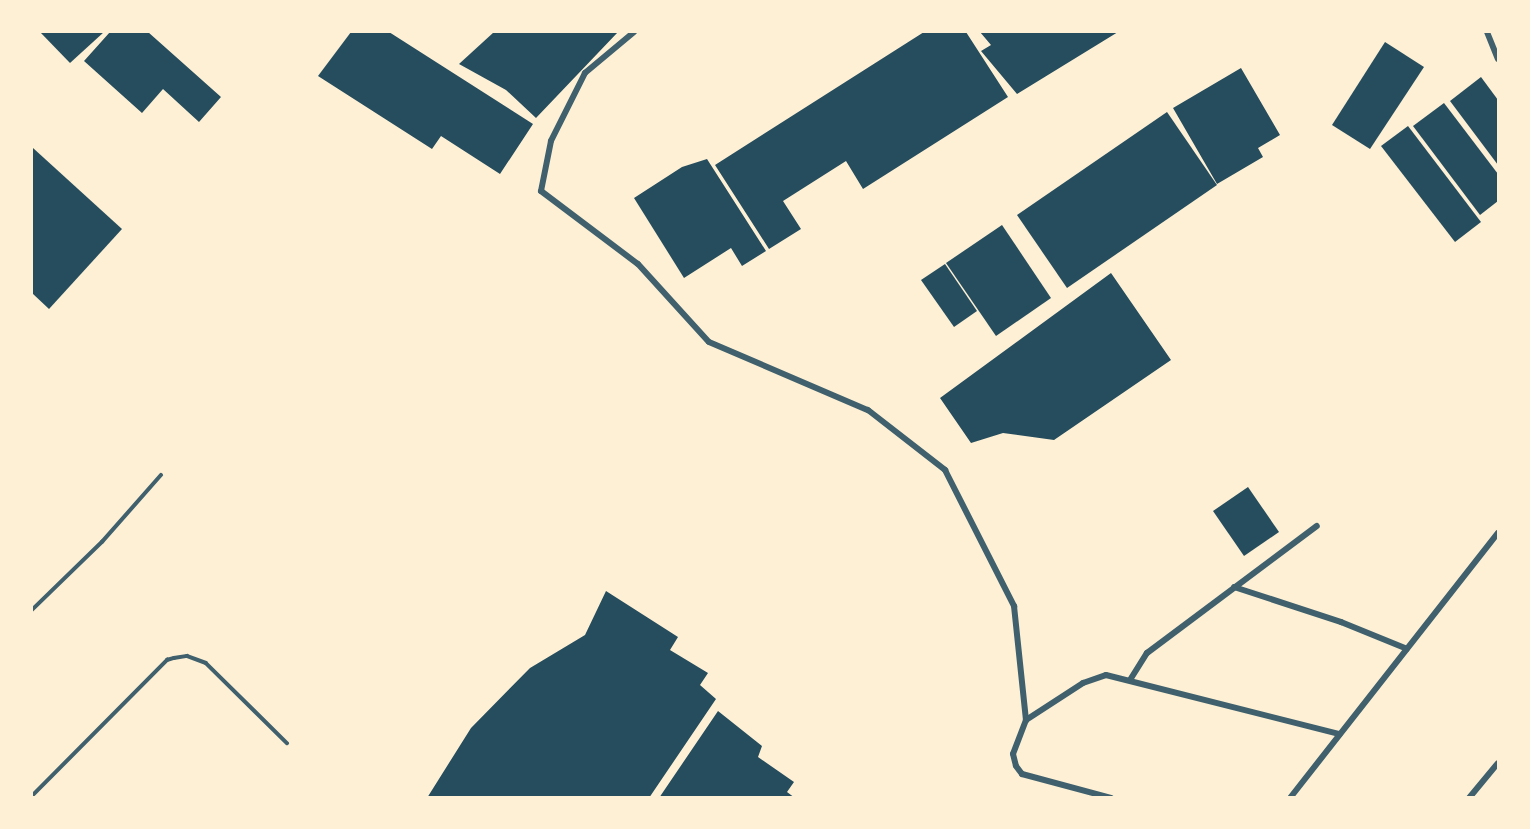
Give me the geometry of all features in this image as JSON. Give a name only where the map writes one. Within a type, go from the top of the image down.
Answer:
[{"type":"street","points":[[634,32],[585,73],[551,141],[541,191],[638,264],[709,342],[869,410],[945,470],[1014,606],[1026,720],[1013,754],[1022,774],[1111,797]]},
{"type":"street","points":[[1487,32],[1499,59]]},
{"type":"street","points":[[1130,680],[1147,653],[1317,526]]},
{"type":"street","points":[[1290,797],[1499,533]]},
{"type":"street","points":[[1234,587],[1341,622],[1407,649]]},
{"type":"street","points":[[1026,720],[1090,679],[1106,676],[1340,734]]},
{"type":"street","points":[[1469,797],[1499,763]]},
{"type":"lane","points":[[32,610],[102,542],[161,475]]},
{"type":"lane","points":[[32,796],[167,660],[180,657],[206,663],[288,743]]},
{"type":"building","points":[[40,32],[104,32],[70,63]]},
{"type":"building","points":[[110,32],[148,32],[221,97],[199,122],[163,89],[142,113],[84,61]]},
{"type":"building","points":[[351,32],[389,32],[533,124],[500,174],[441,136],[432,149],[318,76]]},
{"type":"building","points":[[494,32],[618,32],[536,118],[506,90],[459,64]]},
{"type":"building","points":[[924,32],[966,32],[1008,97],[863,189],[846,161],[783,201],[801,229],[769,249],[715,165]]},
{"type":"building","points":[[980,32],[1118,32],[1017,94],[981,51],[991,45]]},
{"type":"building","points":[[1385,42],[1424,67],[1370,149],[1332,125]]},
{"type":"building","points":[[1241,68],[1280,135],[1258,148],[1263,157],[1217,184],[1173,108]]},
{"type":"building","points":[[1481,77],[1498,100],[1498,165],[1450,101]]},
{"type":"building","points":[[1444,103],[1498,174],[1498,201],[1480,215],[1413,126]]},
{"type":"building","points":[[1167,112],[1217,185],[1067,288],[1017,215]]},
{"type":"building","points":[[1408,126],[1481,222],[1455,242],[1381,146]]},
{"type":"building","points":[[33,148],[122,229],[49,309],[32,293]]},
{"type":"building","points":[[707,159],[766,251],[742,266],[731,248],[684,278],[634,198],[682,167]]},
{"type":"building","points":[[1002,225],[1051,298],[996,336],[946,263]]},
{"type":"building","points":[[945,264],[977,311],[954,327],[921,280]]},
{"type":"building","points":[[1111,273],[1171,360],[1054,440],[1003,433],[971,443],[940,398]]},
{"type":"building","points":[[1248,487],[1279,532],[1244,556],[1213,511]]},
{"type":"building","points":[[606,591],[678,637],[670,650],[708,673],[700,685],[716,699],[649,798],[427,798],[471,728],[530,668],[585,635]]},
{"type":"building","points":[[718,711],[762,746],[758,757],[794,782],[787,792],[795,798],[659,798]]}]
